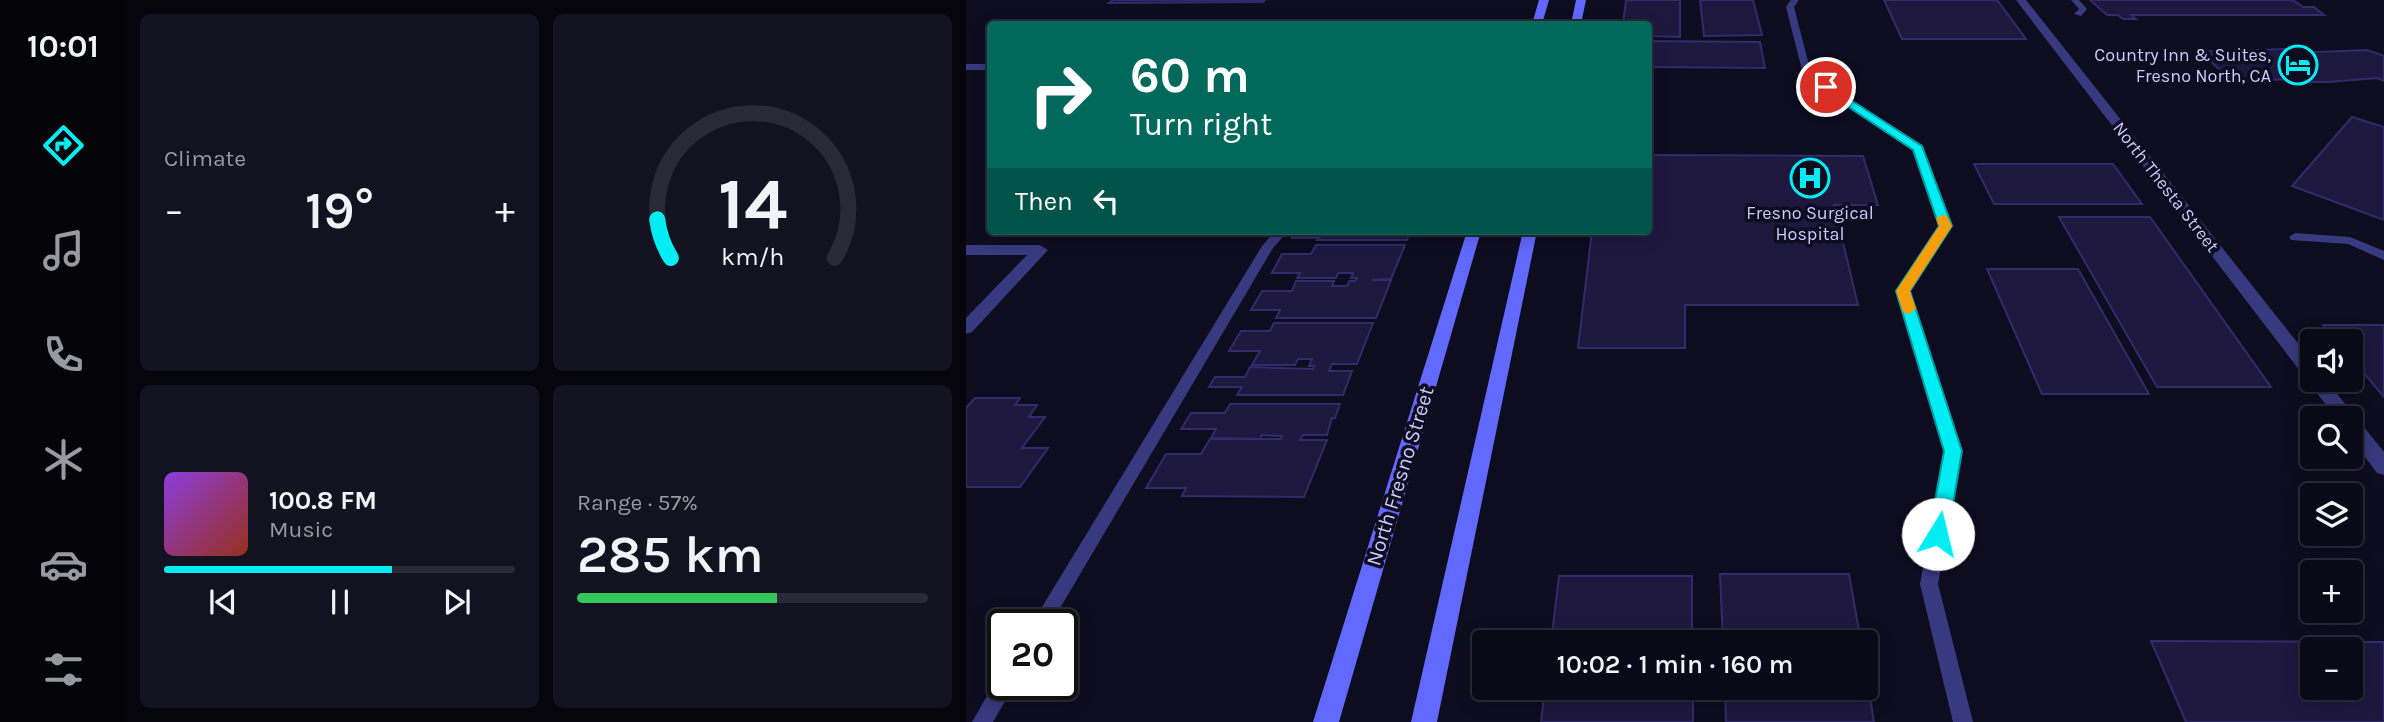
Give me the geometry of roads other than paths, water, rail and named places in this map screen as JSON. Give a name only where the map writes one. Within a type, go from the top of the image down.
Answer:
[{"type":"main road","points":[[1538,21],[1544,0]]},
{"type":"main road","points":[[1577,21],[1581,0]]},
{"type":"main road","name":"North Fresno Street","points":[[1326,722],[1473,235]]},
{"type":"main road","points":[[1424,722],[1529,235]]},
{"type":"street","name":"North Thesta Street","points":[[2021,0],[2300,359]]},
{"type":"street","points":[[966,67],[987,67]]},
{"type":"street","points":[[966,250],[1040,250],[966,328]]},
{"type":"street","points":[[2325,392],[2337,406]]},
{"type":"street","points":[[2363,440],[2384,467]]},
{"type":"lane","points":[[1795,0],[1790,7],[1807,75],[1918,149],[1945,226],[1903,291],[1953,451],[1929,584],[1963,722]]},
{"type":"lane","points":[[2075,0],[2083,9],[2078,14]]},
{"type":"lane","points":[[1050,609],[1268,246],[1278,235]]},
{"type":"lane","points":[[2295,237],[2350,241],[2384,256]]},
{"type":"lane","points":[[982,722],[995,700]]},
{"type":"place","name":"Country Inn & Suites, Fresno North, CA","points":[[2298,65]]},
{"type":"place","name":"Fresno Surgical Hospital","points":[[1810,178]]}]
